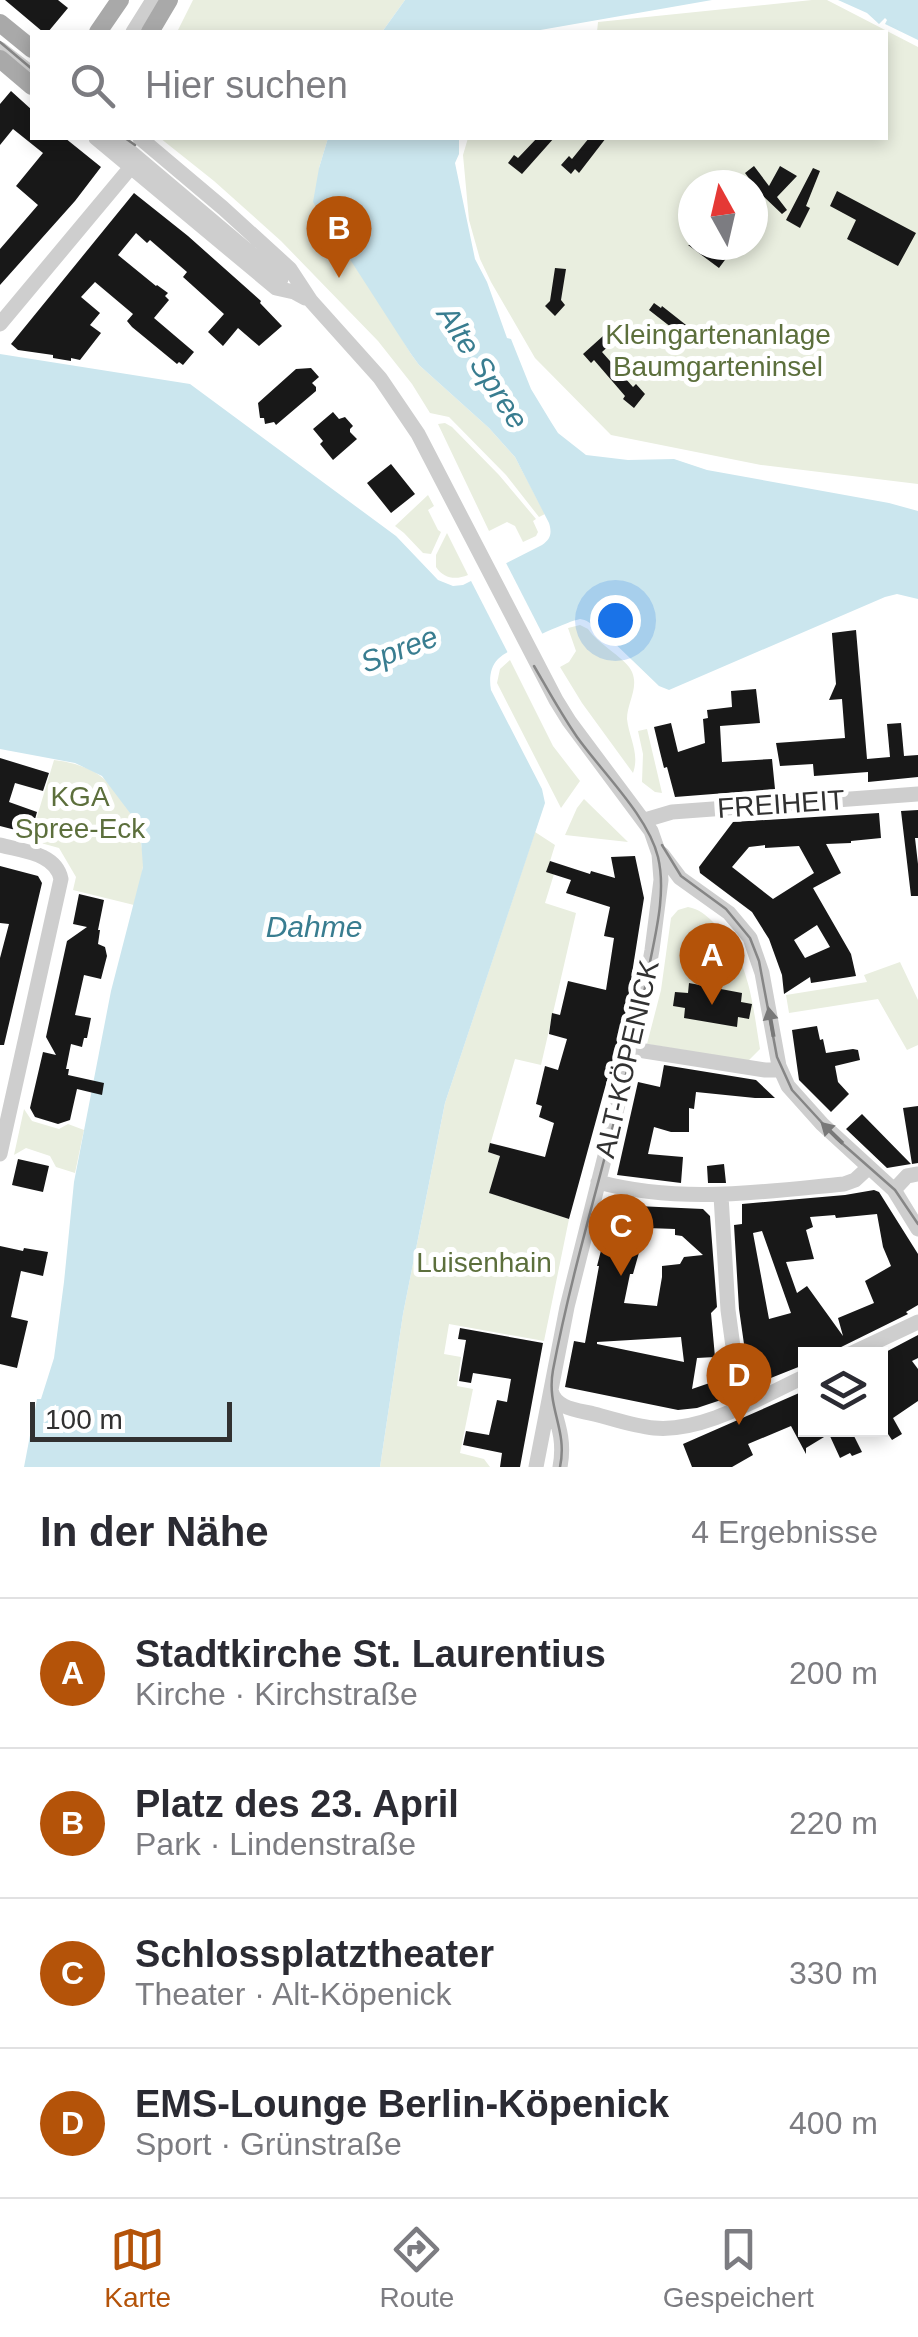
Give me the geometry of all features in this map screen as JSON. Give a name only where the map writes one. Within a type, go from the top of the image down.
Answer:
[{"type":"main road","points":[[99,30],[120,0]]},
{"type":"main road","points":[[151,30],[168,0]]},
{"type":"main road","points":[[0,23],[30,47]]},
{"type":"main road","points":[[0,59],[30,84]]},
{"type":"street","points":[[125,30],[143,0]]},
{"type":"street","points":[[134,30],[152,0]]},
{"type":"street","points":[[0,49],[30,72]]},
{"type":"street","points":[[98,140],[276,288],[302,294]]},
{"type":"street","points":[[121,140],[302,294]]},
{"type":"street","points":[[142,140],[270,249],[290,269],[302,294]]},
{"type":"street","points":[[3,316],[131,167]]},
{"type":"street","name":"ALT-KÖPENICK","points":[[302,294],[380,378],[404,412],[568,720],[628,787],[655,839],[660,863],[658,912],[647,980],[570,1296],[536,1467]]},
{"type":"street","name":"FREIHEIT","points":[[645,820],[672,812],[918,794]]},
{"type":"street","points":[[655,839],[675,873],[734,918],[753,944],[780,1070],[797,1097],[894,1190],[918,1229]]},
{"type":"street","points":[[0,845],[46,858],[60,869],[61,879],[0,1154]]},
{"type":"street","points":[[658,912],[675,893],[699,892]]},
{"type":"street","points":[[632,1048],[780,1070]]},
{"type":"street","points":[[598,1182],[641,1192],[720,1196],[844,1184],[868,1168]]},
{"type":"street","points":[[894,1190],[907,1176],[918,1174]]},
{"type":"street","points":[[720,1196],[734,1354],[750,1401]]},
{"type":"street","points":[[865,1347],[918,1322]]},
{"type":"street","points":[[552,1381],[552,1396],[564,1406],[651,1428],[692,1426],[798,1380]]},
{"type":"street","name":"ALT-KÖPENICK","points":[[552,1381],[552,1402],[563,1443],[560,1467]]},
{"type":"green space","points":[[193,0],[405,0],[383,30],[178,30]]},
{"type":"green space","name":"Kleingartenanlage Baumgarteninsel","points":[[827,0],[885,30],[597,30],[598,22]]},
{"type":"green space","name":"Kleingartenanlage Baumgarteninsel","points":[[888,32],[918,47],[918,484],[761,465],[611,435],[535,358],[480,259],[469,220],[463,155],[467,140],[888,140]]},
{"type":"green space","points":[[163,140],[327,140],[319,168],[383,308],[419,365],[515,457],[545,514],[539,517],[506,475],[449,417],[430,413],[378,341],[281,241]]},
{"type":"green space","points":[[445,423],[499,475],[536,519],[536,536],[523,542],[515,526],[507,522],[489,531],[438,424]]},
{"type":"green space","points":[[428,495],[434,506],[428,510],[441,532],[431,554],[423,553],[395,526]]},
{"type":"green space","points":[[447,533],[468,575],[451,577],[436,567],[436,555]]},
{"type":"green space","points":[[580,625],[632,672],[634,684],[627,719],[635,752],[633,773],[560,667],[576,651],[568,628]]},
{"type":"green space","points":[[510,660],[553,746],[580,781],[561,808],[497,683],[500,669]]},
{"type":"green space","points":[[647,729],[662,793],[642,782],[643,754],[638,731]]},
{"type":"green space","name":"KGA Spree-Eck","points":[[54,760],[94,772],[125,804],[137,828],[143,854],[134,905],[73,890],[76,877],[59,848],[30,840]]},
{"type":"green space","points":[[584,799],[628,842],[565,835]]},
{"type":"green space","name":"Luisenhain","points":[[535,832],[555,845],[547,871],[554,874],[545,903],[576,913],[541,1065],[515,1059],[488,1152],[500,1156],[490,1193],[569,1219],[544,1341],[449,1324],[444,1354],[461,1357],[457,1386],[473,1389],[460,1453],[484,1459],[490,1467],[380,1467],[403,1314],[445,1103]]},
{"type":"green space","points":[[688,907],[714,923],[742,966],[760,1049],[748,1061],[647,1044],[661,990],[671,918]]},
{"type":"green space","points":[[900,962],[918,1000],[918,1045],[907,1050],[878,999],[789,1013],[786,995],[867,982],[864,975]]},
{"type":"green space","points":[[24,1109],[32,1121],[59,1129],[68,1124],[84,1130],[75,1173],[56,1167],[50,1156],[26,1148],[14,1155]]},
{"type":"water","points":[[405,0],[712,0],[540,30],[383,30]]},
{"type":"water","points":[[838,0],[918,0],[918,40],[885,24],[885,18],[879,24],[867,13]]},
{"type":"water","points":[[327,140],[459,140],[455,163],[475,259],[531,389],[558,433],[586,455],[628,460],[674,459],[707,470],[918,511],[918,599],[897,594],[885,597],[669,690],[659,686],[605,634],[580,619],[538,636],[498,659],[491,673],[491,690],[542,789],[545,803],[445,1103],[403,1314],[380,1467],[24,1467],[37,1399],[41,1399],[54,1358],[74,1182],[111,991],[143,867],[141,840],[133,817],[102,776],[75,763],[0,749],[0,354],[190,384],[396,536],[438,580],[453,586],[463,585],[542,545],[550,536],[549,523],[515,457],[419,365],[313,202]]},
{"type":"pier","points":[[504,559],[545,639],[510,657],[469,577]]},
{"type":"building","points":[[5,0],[58,0],[68,8],[50,30],[41,30]]},
{"type":"building","points":[[11,91],[30,108],[30,140],[67,140],[101,167],[0,285],[0,249],[38,205],[16,186],[43,153],[13,129],[0,145],[0,104]]},
{"type":"building","points":[[535,140],[552,140],[522,174],[508,163],[514,155],[518,158]]},
{"type":"building","points":[[587,140],[604,140],[579,173],[575,169],[571,174],[561,165],[569,156],[572,159]]},
{"type":"building","points":[[780,166],[797,176],[777,197],[787,210],[782,214],[768,201],[768,185]]},
{"type":"building","points":[[813,168],[820,171],[800,228],[786,220]]},
{"type":"building","points":[[837,191],[916,233],[898,266],[847,239],[856,220],[830,206]]},
{"type":"building","points":[[134,193],[261,301],[282,326],[259,346],[238,328],[223,346],[208,332],[224,314],[183,277],[187,272],[136,233],[118,255],[168,293],[165,296],[169,300],[154,318],[194,352],[183,365],[132,327],[127,321],[133,314],[95,282],[81,297],[100,313],[90,325],[101,333],[80,360],[18,350],[11,344]]},
{"type":"building","points":[[708,260],[725,260],[719,268]]},
{"type":"building","points":[[555,268],[566,269],[561,300],[565,305],[555,316],[545,306],[550,301]]},
{"type":"building","points":[[654,303],[700,336],[694,345],[649,310]]},
{"type":"building","points":[[613,327],[621,335],[602,352],[633,387],[636,384],[645,394],[634,408],[594,360],[591,363],[583,354]]},
{"type":"building","points":[[311,368],[319,377],[312,383],[316,391],[276,425],[265,424],[258,403],[296,369]]},
{"type":"building","points":[[333,412],[353,426],[350,432],[357,439],[333,460],[313,429]]},
{"type":"building","points":[[391,464],[415,494],[391,513],[367,483]]},
{"type":"building","points":[[856,630],[867,759],[890,757],[887,724],[901,723],[904,756],[918,755],[918,777],[868,782],[868,772],[814,776],[813,764],[780,766],[776,743],[845,738],[842,699],[829,700],[836,684],[832,633]]},
{"type":"building","points":[[756,689],[760,723],[720,726],[722,762],[772,759],[775,789],[675,797],[654,727],[671,723],[678,752],[705,743],[703,719],[708,718],[707,710],[732,707],[731,691]]},
{"type":"building","points":[[0,758],[49,773],[43,791],[15,783],[9,802],[37,812],[31,834],[0,826]]},
{"type":"building","points":[[918,810],[918,896],[911,896],[901,811]]},
{"type":"building","points":[[879,813],[881,838],[826,844],[841,873],[813,888],[851,954],[856,976],[811,983],[810,977],[784,994],[782,975],[769,939],[752,912],[700,873],[699,867],[733,822]],"holes":[[[799,846],[814,873],[773,899],[732,867],[749,847]],[[817,925],[830,947],[805,958],[794,940]]]},
{"type":"building","points":[[635,856],[644,898],[626,1011],[569,1219],[489,1193],[500,1156],[488,1152],[490,1143],[545,1157],[554,1123],[539,1117],[542,1106],[536,1104],[545,1066],[558,1070],[567,1039],[549,1034],[552,1013],[560,1015],[568,981],[606,990],[614,938],[604,936],[610,907],[566,893],[571,880],[546,872],[550,861],[615,878],[611,857]]},
{"type":"building","points":[[0,866],[38,876],[42,883],[4,1045],[0,1045],[0,958],[9,924],[0,923]]},
{"type":"building","points":[[79,894],[104,900],[98,944],[105,947],[107,956],[101,979],[84,975],[75,1015],[91,1018],[82,1047],[71,1044],[66,1069],[68,1075],[104,1083],[102,1095],[77,1089],[70,1120],[58,1124],[35,1117],[30,1108],[43,1052],[56,1055],[46,1037],[67,941],[87,927],[73,924]]},
{"type":"building","points":[[689,983],[742,993],[741,1002],[752,1004],[749,1019],[738,1017],[737,1027],[684,1018],[685,1008],[673,1006],[675,992],[688,993]]},
{"type":"building","points":[[817,1026],[826,1053],[858,1050],[860,1060],[835,1066],[838,1082],[849,1094],[831,1112],[799,1080],[792,1030]]},
{"type":"building","points":[[664,1065],[756,1080],[775,1098],[696,1092],[694,1109],[689,1108],[689,1132],[654,1127],[648,1154],[683,1157],[681,1183],[617,1175],[638,1082],[660,1087]]},
{"type":"building","points":[[918,1106],[918,1163],[912,1164],[903,1108]]},
{"type":"building","points":[[862,1114],[911,1164],[887,1168],[846,1129]]},
{"type":"building","points":[[18,1159],[49,1166],[43,1192],[12,1185]]},
{"type":"building","points":[[724,1164],[726,1183],[708,1183],[707,1166]]},
{"type":"building","points":[[879,1192],[918,1254],[918,1305],[908,1314],[841,1347],[798,1347],[798,1367],[756,1384],[745,1351],[739,1309],[734,1225],[742,1224],[742,1204]],"holes":[[[877,1214],[891,1266],[865,1281],[874,1303],[838,1318],[843,1336],[807,1286],[797,1293],[786,1262],[814,1259],[806,1230],[813,1227],[810,1217]],[[762,1231],[791,1313],[769,1319],[753,1233]]]},
{"type":"building","points":[[618,1199],[624,1206],[631,1200],[637,1206],[703,1209],[710,1216],[717,1307],[711,1313],[715,1357],[697,1358],[692,1389],[730,1376],[736,1395],[678,1410],[565,1387],[574,1341],[585,1343],[604,1239],[618,1242],[604,1220],[614,1213],[609,1206]],"holes":[[[647,1228],[675,1229],[675,1235],[682,1236],[703,1255],[662,1266],[657,1306],[624,1303],[640,1249],[632,1247]],[[681,1337],[684,1362],[597,1344],[597,1342]]]},
{"type":"building","points":[[0,1246],[48,1252],[43,1276],[21,1271],[11,1317],[28,1321],[17,1368],[0,1364]]},
{"type":"building","points":[[460,1328],[543,1343],[520,1467],[500,1467],[502,1453],[463,1445],[466,1431],[489,1435],[497,1400],[507,1402],[511,1379],[473,1373],[471,1383],[459,1381],[466,1340],[458,1339]]},
{"type":"building","points":[[918,1335],[918,1358],[912,1361],[918,1369],[918,1401],[893,1418],[902,1434],[892,1440],[888,1434],[888,1351]]},
{"type":"building","points":[[798,1394],[798,1437],[824,1437],[806,1448],[806,1454],[791,1426],[748,1444],[753,1455],[732,1467],[692,1467],[683,1444]]},
{"type":"building","points":[[830,1437],[854,1437],[862,1452],[840,1458]]},
{"type":"tram line","points":[[0,42],[30,67]]},
{"type":"tram line","points":[[128,140],[135,145]]},
{"type":"tram line","points":[[534,666],[577,737],[645,826],[658,857],[661,886],[637,1027],[553,1370],[552,1396],[562,1453],[560,1467]]},
{"type":"tram line","points":[[662,845],[681,876],[726,909],[750,938],[759,961],[777,1057],[792,1090],[836,1138],[895,1190],[918,1224]]},
{"type":"place","name":"Platz des 23. April","points":[[339,278]]},
{"type":"place","name":"Stadtkirche St. Laurentius","points":[[712,1005]]},
{"type":"place","name":"Schlossplatztheater","points":[[621,1276]]},
{"type":"place","name":"EMS-Lounge Berlin-Köpenick","points":[[739,1425]]},
{"type":"water label","name":"Alte Spree","points":[[483,367]]},
{"type":"water label","name":"Spree","points":[[399,649]]},
{"type":"water label","name":"Dahme","points":[[314,926]]}]
